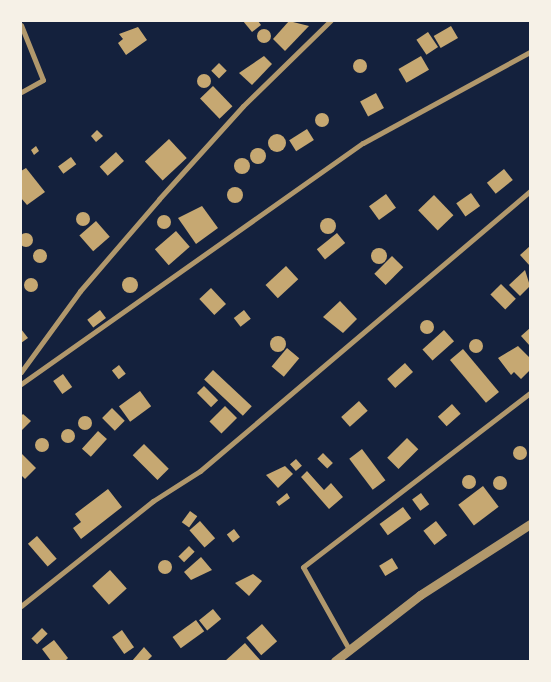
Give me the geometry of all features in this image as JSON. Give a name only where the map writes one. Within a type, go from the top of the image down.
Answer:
[{"type":"street","points":[[21,372],[80,291],[160,199],[243,106],[330,21]]},
{"type":"street","points":[[21,25],[43,80],[21,92]]},
{"type":"street","points":[[21,384],[363,143],[530,52]]},
{"type":"street","points":[[21,606],[153,501],[200,471],[530,191]]},
{"type":"street","points":[[350,651],[303,567],[530,393]]},
{"type":"street","points":[[335,661],[420,595],[530,524]]},
{"type":"building","points":[[243,21],[258,21],[261,25],[252,32]]},
{"type":"building","points":[[289,21],[309,26],[285,51],[273,39]]},
{"type":"building","points":[[451,26],[458,38],[441,48],[434,36]]},
{"type":"building","points":[[138,27],[147,40],[126,55],[118,43],[123,39],[119,34]]},
{"type":"building","points":[[264,29],[269,31],[271,36],[269,41],[264,43],[259,41],[257,36],[259,31]]},
{"type":"building","points":[[428,32],[438,47],[426,55],[416,40]]},
{"type":"building","points":[[264,56],[272,64],[252,85],[239,73]]},
{"type":"building","points":[[421,56],[429,70],[406,83],[398,69]]},
{"type":"building","points":[[360,59],[365,61],[367,66],[365,71],[360,73],[355,71],[353,66],[355,61]]},
{"type":"building","points":[[219,63],[227,71],[219,79],[211,71]]},
{"type":"building","points":[[201,74],[207,74],[211,81],[207,88],[201,88],[197,84],[197,78]]},
{"type":"building","points":[[213,86],[232,106],[220,119],[200,99]]},
{"type":"building","points":[[376,93],[384,108],[368,116],[360,101]]},
{"type":"building","points":[[322,113],[327,115],[329,120],[327,125],[322,127],[317,125],[315,120],[317,115]]},
{"type":"building","points":[[307,129],[314,140],[296,151],[289,140]]},
{"type":"building","points":[[97,130],[103,136],[96,142],[91,136]]},
{"type":"building","points":[[277,134],[283,137],[286,143],[283,149],[277,152],[271,149],[268,143],[271,137]]},
{"type":"building","points":[[169,139],[187,158],[163,181],[145,162]]},
{"type":"building","points":[[36,146],[39,151],[34,155],[31,150]]},
{"type":"building","points":[[255,148],[261,148],[266,153],[264,162],[255,164],[250,159],[250,153]]},
{"type":"building","points":[[116,152],[124,161],[108,176],[100,167]]},
{"type":"building","points":[[71,157],[76,164],[63,174],[58,166]]},
{"type":"building","points":[[239,158],[245,158],[250,163],[248,172],[239,174],[234,169],[234,163]]},
{"type":"building","points":[[26,168],[45,192],[27,205],[21,198],[21,171]]},
{"type":"building","points":[[504,169],[513,180],[496,194],[487,183]]},
{"type":"building","points":[[232,187],[238,187],[243,192],[241,201],[232,203],[227,198],[227,192]]},
{"type":"building","points":[[471,193],[480,206],[465,216],[456,203]]},
{"type":"building","points":[[386,194],[396,208],[379,220],[369,206]]},
{"type":"building","points":[[434,195],[453,215],[438,230],[418,210]]},
{"type":"building","points":[[202,206],[218,228],[196,244],[178,218]]},
{"type":"building","points":[[83,212],[88,214],[90,219],[88,224],[83,226],[78,224],[76,219],[78,214]]},
{"type":"building","points":[[164,215],[169,217],[171,222],[169,227],[164,229],[159,227],[157,222],[159,217]]},
{"type":"building","points":[[325,218],[331,218],[336,223],[334,232],[325,234],[320,229],[320,223]]},
{"type":"building","points":[[96,221],[110,237],[93,251],[79,235]]},
{"type":"building","points":[[176,231],[190,247],[169,265],[155,249]]},
{"type":"building","points":[[26,233],[31,235],[33,240],[31,245],[26,247],[21,245],[19,240],[21,235]]},
{"type":"building","points":[[337,233],[345,243],[325,259],[317,249]]},
{"type":"building","points":[[530,246],[530,266],[520,255]]},
{"type":"building","points":[[376,248],[382,248],[387,253],[385,262],[376,264],[371,259],[371,253]]},
{"type":"building","points":[[40,249],[45,251],[47,256],[45,261],[40,263],[35,261],[33,256],[35,251]]},
{"type":"building","points":[[392,256],[403,267],[386,285],[374,274]]},
{"type":"building","points":[[286,266],[298,279],[278,298],[266,285]]},
{"type":"building","points":[[525,270],[530,286],[520,296],[509,285]]},
{"type":"building","points":[[130,277],[138,285],[130,293],[122,285]]},
{"type":"building","points":[[31,278],[36,280],[38,285],[36,290],[31,292],[26,290],[24,285],[26,280]]},
{"type":"building","points":[[501,284],[516,299],[505,309],[490,295]]},
{"type":"building","points":[[211,288],[226,304],[214,315],[199,299]]},
{"type":"building","points":[[340,301],[357,319],[343,333],[323,317]]},
{"type":"building","points":[[100,310],[106,318],[93,328],[87,320]]},
{"type":"building","points":[[244,310],[251,319],[241,327],[234,318]]},
{"type":"building","points":[[427,320],[432,322],[434,327],[432,332],[427,334],[422,332],[420,327],[422,322]]},
{"type":"building","points":[[530,328],[530,346],[521,336]]},
{"type":"building","points":[[21,329],[28,338],[21,343]]},
{"type":"building","points":[[444,330],[454,341],[432,361],[422,349]]},
{"type":"building","points":[[275,336],[281,336],[286,341],[284,350],[275,352],[270,347],[270,341]]},
{"type":"building","points":[[476,339],[481,341],[483,346],[481,351],[476,353],[471,351],[469,346],[471,341]]},
{"type":"building","points":[[518,346],[530,358],[530,370],[521,379],[514,372],[511,375],[498,358]]},
{"type":"building","points":[[287,348],[299,358],[284,377],[272,366]]},
{"type":"building","points":[[463,349],[499,392],[486,403],[450,360]]},
{"type":"building","points":[[405,363],[413,372],[395,388],[387,379]]},
{"type":"building","points":[[119,365],[126,374],[119,379],[112,371]]},
{"type":"building","points":[[213,370],[252,406],[243,416],[204,380]]},
{"type":"building","points":[[63,374],[72,387],[62,394],[53,381]]},
{"type":"building","points":[[204,386],[218,400],[211,407],[197,393]]},
{"type":"building","points":[[140,391],[151,406],[130,422],[119,406]]},
{"type":"building","points":[[359,401],[368,411],[350,427],[341,417]]},
{"type":"building","points":[[452,404],[461,414],[447,426],[438,417]]},
{"type":"building","points":[[225,406],[237,418],[221,434],[209,422]]},
{"type":"building","points":[[112,408],[125,421],[115,431],[102,418]]},
{"type":"building","points":[[23,414],[31,421],[21,431],[21,416]]},
{"type":"building","points":[[85,416],[90,418],[92,423],[90,428],[85,430],[80,428],[78,423],[80,418]]},
{"type":"building","points":[[68,429],[73,431],[75,436],[73,441],[68,443],[63,441],[61,436],[63,431]]},
{"type":"building","points":[[98,431],[107,439],[91,457],[82,449]]},
{"type":"building","points":[[42,438],[47,440],[49,445],[47,450],[42,452],[37,450],[35,445],[37,440]]},
{"type":"building","points":[[407,438],[418,449],[399,469],[387,458]]},
{"type":"building","points":[[144,444],[169,469],[157,480],[133,455]]},
{"type":"building","points":[[520,446],[525,448],[527,453],[525,458],[520,460],[515,458],[513,453],[515,448]]},
{"type":"building","points":[[362,449],[385,480],[373,490],[349,459]]},
{"type":"building","points":[[21,453],[36,468],[25,479],[21,475]]},
{"type":"building","points":[[323,453],[333,463],[327,469],[317,459]]},
{"type":"building","points":[[296,459],[302,466],[296,471],[290,464]]},
{"type":"building","points":[[285,466],[293,474],[278,488],[266,475]]},
{"type":"building","points":[[307,471],[324,490],[331,483],[343,497],[329,509],[301,477]]},
{"type":"building","points":[[469,475],[474,477],[476,482],[474,487],[469,489],[464,487],[462,482],[464,477]]},
{"type":"building","points":[[500,476],[505,478],[507,483],[505,488],[500,490],[495,488],[493,483],[495,478]]},
{"type":"building","points":[[483,486],[499,507],[474,525],[458,505]]},
{"type":"building","points":[[108,489],[122,507],[81,539],[73,528],[81,522],[75,514]]},
{"type":"building","points":[[287,493],[290,498],[279,506],[276,502]]},
{"type":"building","points":[[421,493],[429,504],[420,511],[412,499]]},
{"type":"building","points":[[403,507],[411,518],[388,535],[380,524]]},
{"type":"building","points":[[190,511],[197,516],[189,528],[182,522]]},
{"type":"building","points":[[200,521],[215,538],[205,548],[189,530]]},
{"type":"building","points":[[436,521],[447,535],[434,545],[423,531]]},
{"type":"building","points":[[234,529],[240,537],[233,542],[227,534]]},
{"type":"building","points":[[37,536],[57,559],[48,567],[28,544]]},
{"type":"building","points":[[189,546],[195,552],[184,562],[178,557]]},
{"type":"building","points":[[201,557],[212,570],[191,580],[184,572]]},
{"type":"building","points":[[392,558],[398,568],[385,576],[379,566]]},
{"type":"building","points":[[165,560],[170,562],[172,567],[170,572],[165,574],[160,572],[158,567],[160,562]]},
{"type":"building","points":[[110,570],[127,589],[109,605],[92,586]]},
{"type":"building","points":[[253,574],[262,581],[249,596],[235,583]]},
{"type":"building","points":[[213,609],[221,619],[207,630],[199,620]]},
{"type":"building","points":[[196,620],[204,631],[181,648],[173,637]]},
{"type":"building","points":[[262,624],[277,641],[261,655],[246,638]]},
{"type":"building","points":[[42,628],[48,634],[37,644],[31,639]]},
{"type":"building","points":[[122,630],[134,647],[124,654],[112,637]]},
{"type":"building","points":[[54,640],[68,658],[65,661],[51,661],[42,649]]},
{"type":"building","points":[[245,643],[261,661],[225,661]]},
{"type":"building","points":[[144,647],[152,656],[147,661],[132,661]]}]
